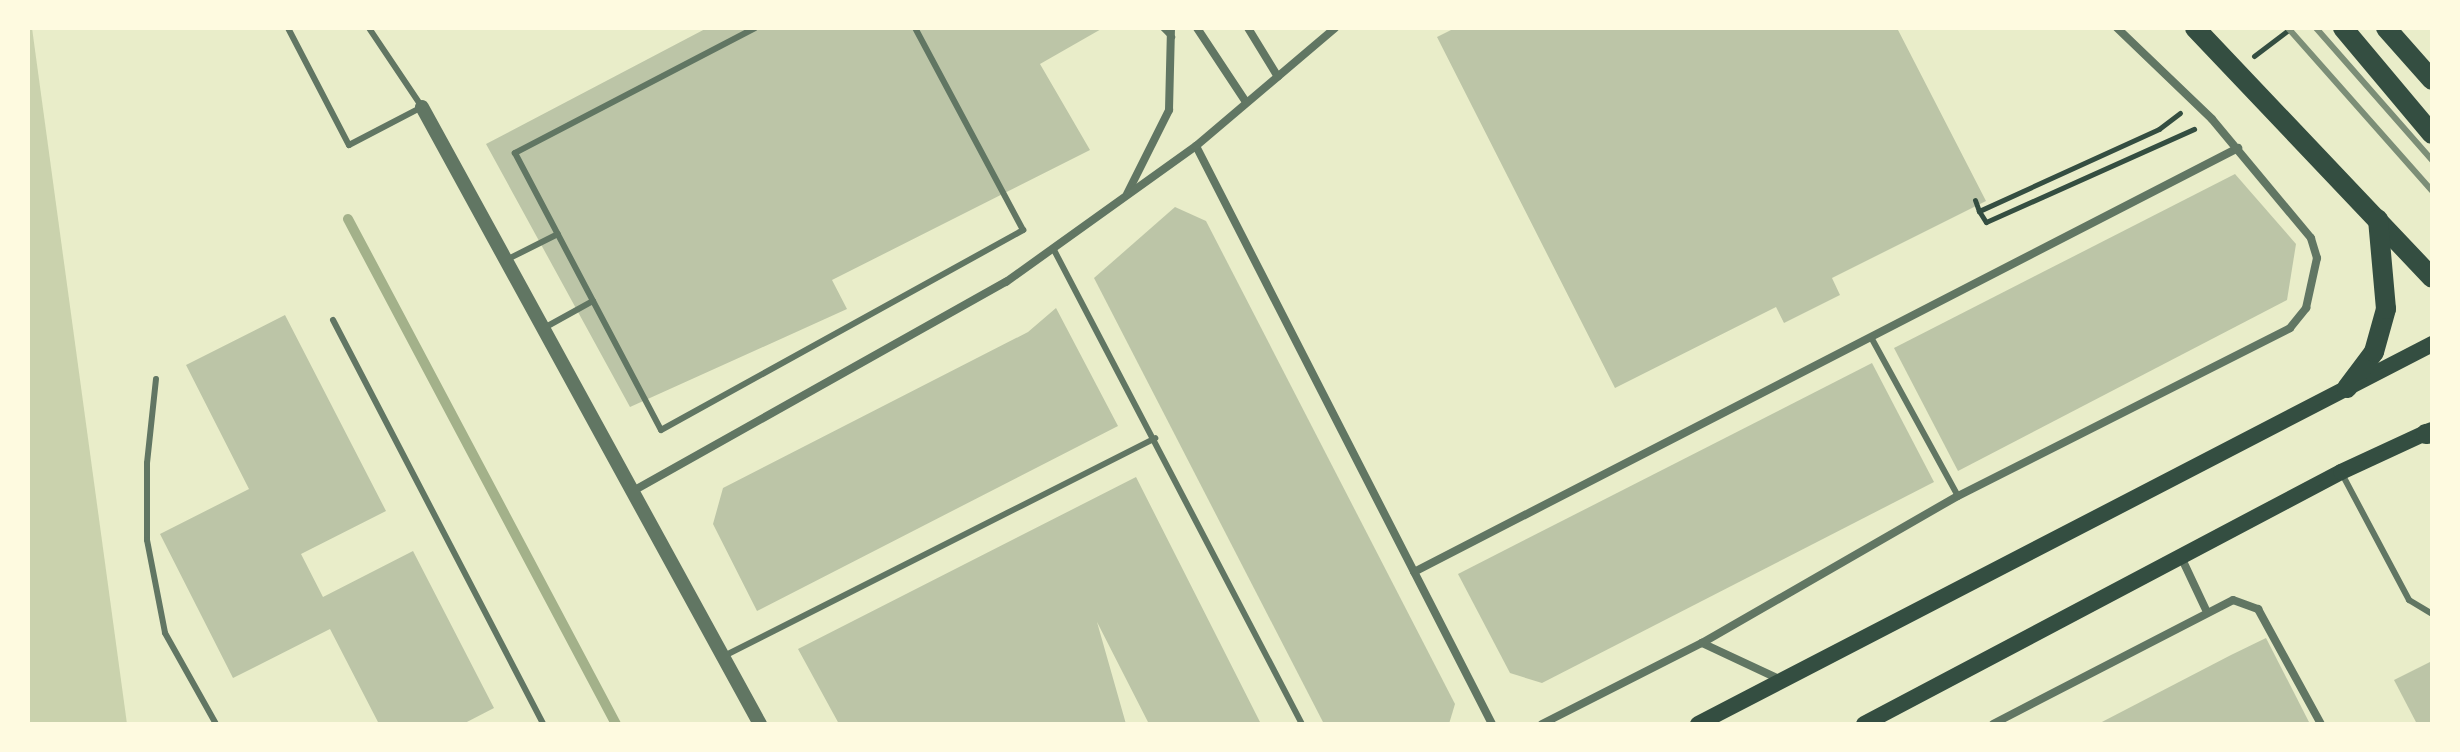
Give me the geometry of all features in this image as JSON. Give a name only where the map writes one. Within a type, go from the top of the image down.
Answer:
[{"type":"main road","points":[[2195,28],[2432,278]]},
{"type":"main road","points":[[2343,28],[2432,134]]},
{"type":"main road","points":[[2386,28],[2432,80]]},
{"type":"main road","points":[[2347,388],[2374,352],[2386,309],[2378,218]]},
{"type":"main road","points":[[1698,724],[2432,344]]},
{"type":"main road","points":[[1864,724],[2182,559],[2341,472],[2430,432]]},
{"type":"street","points":[[1197,28],[1246,102]]},
{"type":"street","points":[[1248,28],[1278,77]]},
{"type":"street","points":[[633,491],[1054,250],[1196,146],[1335,28]]},
{"type":"street","points":[[1542,724],[1702,643],[1958,496],[2290,328],[2306,308],[2317,258],[2311,238],[2212,119],[2117,28]]},
{"type":"street","points":[[1125,199],[1169,110],[1171,32]]},
{"type":"street","points":[[422,107],[726,655],[760,724]]},
{"type":"street","points":[[1196,146],[1492,724]]},
{"type":"street","points":[[1414,572],[1572,487],[1872,339],[2238,148]]},
{"type":"street","points":[[2182,559],[2206,610]]},
{"type":"street","points":[[1993,724],[2206,610],[2233,600],[2258,609],[2321,724]]},
{"type":"street","points":[[1702,643],[1782,681]]},
{"type":"lane","points":[[288,28],[349,145],[422,107],[369,28]]},
{"type":"lane","points":[[755,28],[515,153],[661,430],[1023,230],[915,28]]},
{"type":"lane","points":[[1163,28],[1171,32]]},
{"type":"lane","points":[[506,260],[558,234]]},
{"type":"lane","points":[[1054,250],[1302,724]]},
{"type":"lane","points":[[543,328],[593,301]]},
{"type":"lane","points":[[333,320],[543,724]]},
{"type":"lane","points":[[1872,339],[1958,496]]},
{"type":"lane","points":[[156,379],[147,463],[147,540],[165,633],[216,724]]},
{"type":"lane","points":[[726,655],[1155,438]]},
{"type":"lane","points":[[2341,472],[2409,600],[2432,614]]},
{"type":"path","points":[[1975,200],[1986,222],[2212,119]]},
{"type":"path","points":[[1979,211],[2159,129]]},
{"type":"green space","points":[[28,28],[32,28],[127,724],[28,724]]},
{"type":"building","points":[[707,28],[1103,28],[1040,64],[1090,150],[832,280],[847,309],[630,407],[486,144]]},
{"type":"building","points":[[1455,28],[1897,28],[1986,201],[1832,278],[1840,295],[1784,323],[1776,307],[1615,388],[1437,37]]},
{"type":"building","points":[[2235,174],[2296,244],[2287,300],[1958,471],[1894,348]]},
{"type":"building","points":[[1175,207],[1206,221],[1455,704],[1449,724],[1324,724],[1094,278]]},
{"type":"building","points":[[1056,308],[1118,426],[757,611],[713,524],[723,488],[1028,332]]},
{"type":"building","points":[[285,315],[386,511],[301,554],[323,597],[413,551],[494,708],[463,724],[379,724],[330,629],[233,678],[160,534],[249,489],[186,365]]},
{"type":"building","points":[[1872,363],[1934,482],[1542,683],[1510,673],[1458,574]]},
{"type":"building","points":[[1136,477],[1261,724],[1149,724],[1097,622],[1126,724],[839,724],[798,649]]},
{"type":"building","points":[[2266,638],[2310,724],[2098,724],[2231,655]]},
{"type":"building","points":[[2432,661],[2432,724],[2417,724],[2394,680]]},
{"type":"waterway","points":[[348,219],[616,724]]},
{"type":"railway","points":[[2288,28],[2432,191]]},
{"type":"railway","points":[[2316,28],[2432,160]]}]
